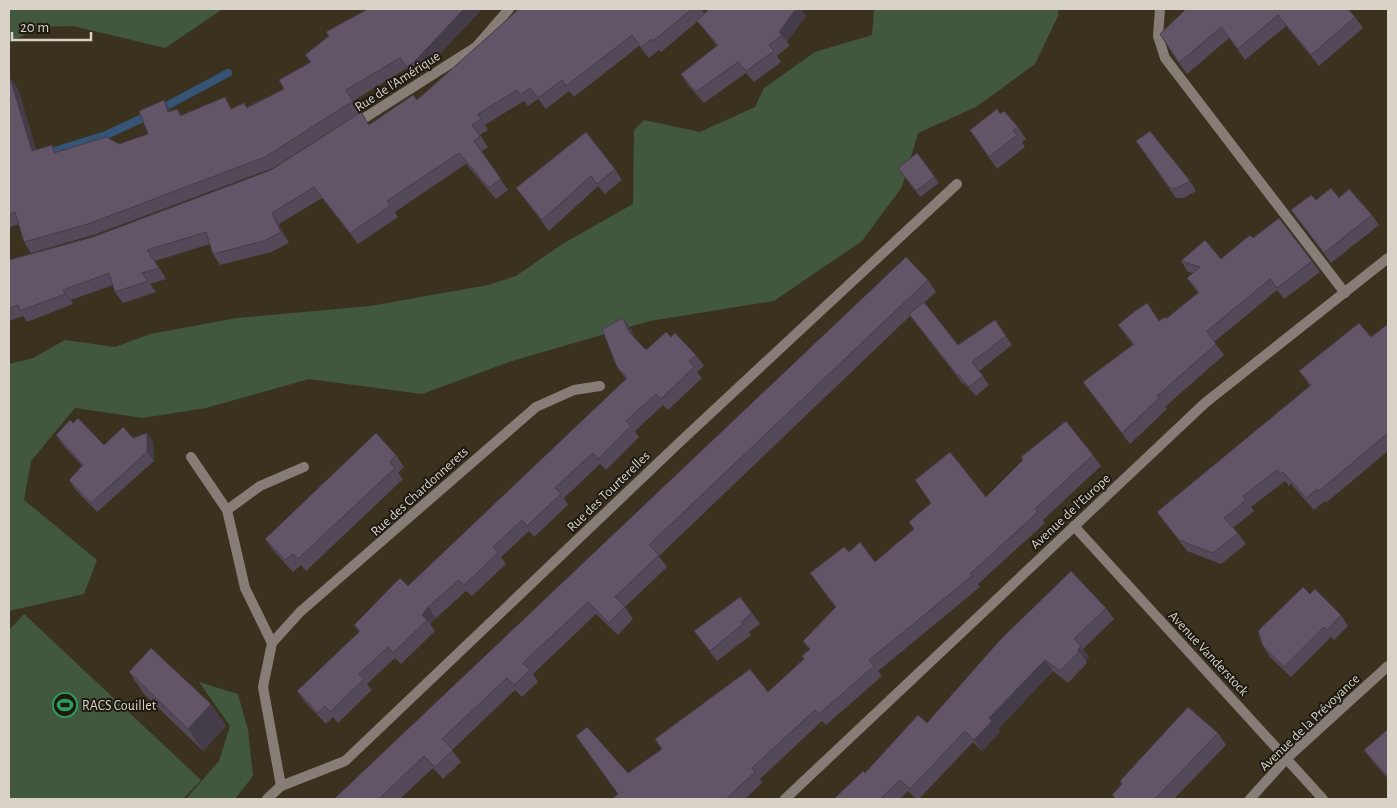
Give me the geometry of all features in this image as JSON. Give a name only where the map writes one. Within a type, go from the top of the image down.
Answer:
[{"type":"street","name":"Rue de l'Amérique","points":[[343,132],[476,47],[509,9]]},
{"type":"street","points":[[1160,9],[1158,36],[1165,58],[1345,292]]},
{"type":"street","name":"Rue des Tourterelles","points":[[267,799],[281,786],[345,761],[682,440],[956,184]]},
{"type":"street","name":"Avenue de l'Europe","points":[[784,799],[1205,403],[1388,258]]},
{"type":"street","name":"Rue des Chardonnerets","points":[[272,643],[300,612],[536,407],[574,390],[600,386]]},
{"type":"street","points":[[191,457],[226,510],[246,588],[272,643],[263,687],[281,786]]},
{"type":"street","points":[[226,510],[260,486],[304,467]]},
{"type":"street","name":"Avenue Vanderstock","points":[[1074,526],[1324,799]]},
{"type":"street","name":"Avenue de la Prévoyance","points":[[1250,799],[1287,758],[1388,666]]},
{"type":"green space","points":[[9,9],[223,9],[165,48],[73,26],[40,27],[9,43]]},
{"type":"green space","points":[[874,9],[1059,9],[1058,16],[1035,64],[976,107],[918,133],[902,187],[862,241],[774,301],[650,321],[512,361],[422,394],[309,379],[206,408],[143,418],[75,408],[31,461],[24,500],[97,560],[84,594],[9,611],[9,364],[33,358],[65,340],[115,347],[150,334],[237,318],[370,306],[488,285],[516,276],[564,243],[633,204],[634,130],[644,120],[700,132],[755,107],[764,88],[815,52],[872,35]]},
{"type":"green space","name":"RACS Couillet","points":[[24,614],[201,780],[183,799],[9,799],[9,630]]},
{"type":"green space","points":[[199,682],[238,694],[248,730],[253,776],[235,799],[186,799],[219,761],[230,726]]},
{"type":"building","points":[[368,9],[464,9],[413,63],[407,67],[400,58],[346,90],[353,101],[265,157],[88,224],[24,242],[15,212],[9,214],[9,78],[32,151],[52,145],[54,153],[106,137],[119,144],[148,134],[139,111],[164,100],[168,112],[177,109],[180,116],[225,97],[231,109],[244,103],[247,108],[284,89],[279,80],[311,62],[305,55],[329,36],[326,32]]},
{"type":"building","points":[[519,9],[692,9],[653,41],[652,39],[641,47],[632,35],[566,86],[562,80],[538,98],[530,88],[520,95],[517,90],[478,114],[481,119],[472,125],[480,136],[474,141],[501,179],[489,188],[459,153],[387,201],[390,206],[350,233],[314,187],[272,213],[281,232],[264,241],[213,254],[206,232],[147,250],[159,268],[142,273],[148,281],[115,292],[109,273],[63,290],[65,294],[20,311],[18,305],[9,308],[9,260],[93,237],[271,170],[361,112],[369,125],[413,95],[417,100]]},
{"type":"building","points":[[709,9],[796,9],[779,32],[782,35],[769,45],[774,51],[746,71],[738,62],[696,92],[681,74],[718,45],[697,21]]},
{"type":"building","points":[[1186,9],[1348,9],[1355,17],[1311,55],[1278,15],[1238,49],[1221,27],[1179,63],[1160,34]]},
{"type":"building","points":[[997,109],[1000,114],[1004,111],[1018,127],[1013,130],[1017,135],[989,157],[970,130]]},
{"type":"building","points":[[1150,131],[1190,181],[1177,188],[1170,188],[1136,141]]},
{"type":"building","points":[[586,132],[615,169],[597,184],[591,176],[542,220],[516,188]]},
{"type":"building","points":[[917,153],[935,177],[916,191],[898,168]]},
{"type":"building","points":[[1331,188],[1339,198],[1349,189],[1372,215],[1324,253],[1291,210],[1311,195],[1316,200]]},
{"type":"building","points":[[1279,218],[1312,261],[1277,288],[1270,279],[1207,331],[1216,344],[1157,396],[1159,398],[1122,433],[1083,382],[1134,344],[1118,325],[1147,303],[1159,321],[1165,317],[1166,319],[1199,292],[1187,278],[1200,267],[1181,261],[1205,240],[1221,259],[1250,235],[1253,238]]},
{"type":"building","points":[[906,257],[928,280],[649,545],[659,555],[615,597],[625,607],[609,623],[588,602],[523,663],[530,670],[514,685],[507,678],[442,739],[453,750],[435,767],[424,756],[379,799],[334,799]]},
{"type":"building","points":[[924,302],[958,345],[995,320],[1006,336],[972,362],[983,376],[969,387],[957,375],[909,314]]},
{"type":"building","points":[[623,318],[629,332],[646,350],[666,332],[671,337],[675,333],[696,355],[689,361],[694,367],[661,399],[656,394],[626,421],[631,426],[598,459],[593,453],[555,488],[561,494],[527,526],[522,520],[493,547],[498,553],[464,585],[459,580],[428,607],[422,615],[427,620],[393,653],[388,647],[359,674],[364,679],[330,712],[325,706],[318,713],[297,691],[360,631],[354,625],[400,578],[408,586],[627,378],[617,367],[602,329]]},
{"type":"building","points":[[1359,323],[1371,337],[1388,324],[1388,433],[1319,491],[1317,489],[1306,498],[1283,472],[1281,474],[1277,470],[1243,496],[1246,500],[1224,518],[1238,533],[1213,553],[1179,540],[1157,512],[1311,385],[1299,371]]},
{"type":"building","points":[[78,418],[104,445],[123,427],[133,438],[147,433],[147,452],[91,503],[69,480],[83,465],[56,435],[70,420],[73,423]]},
{"type":"building","points":[[1066,421],[1093,455],[1035,509],[1038,512],[970,574],[972,576],[869,660],[874,666],[819,714],[815,710],[752,768],[755,772],[726,799],[612,799],[618,794],[576,736],[587,727],[628,773],[662,749],[655,739],[750,669],[768,692],[804,659],[802,656],[810,649],[803,641],[836,607],[810,573],[844,547],[849,552],[860,542],[875,562],[914,529],[909,522],[931,503],[915,480],[950,452],[986,497],[1023,460],[1021,457]]},
{"type":"building","points":[[376,433],[396,455],[390,462],[395,468],[298,559],[293,554],[285,560],[265,539]]},
{"type":"building","points":[[1071,571],[1106,608],[1074,639],[1081,646],[1078,650],[1079,652],[1060,671],[1045,660],[989,718],[992,721],[974,740],[965,731],[910,789],[900,780],[880,799],[834,799],[863,771],[865,773],[918,715],[927,723],[1000,640]]},
{"type":"building","points":[[1303,587],[1310,594],[1315,589],[1341,615],[1327,630],[1324,627],[1284,667],[1263,646],[1258,631]]},
{"type":"building","points":[[740,597],[752,613],[741,622],[743,624],[710,651],[694,631]]},
{"type":"building","points":[[151,648],[211,704],[188,729],[129,672]]},
{"type":"building","points":[[1188,707],[1218,733],[1155,799],[1116,799],[1112,795],[1122,784],[1120,781]]},
{"type":"building","points":[[1388,729],[1388,777],[1364,750]]},
{"type":"waterway","points":[[159,110],[228,73]]},
{"type":"waterway","points":[[51,152],[106,135],[149,115]]},
{"type":"place","name":"RACS Couillet","points":[[65,705]]}]
